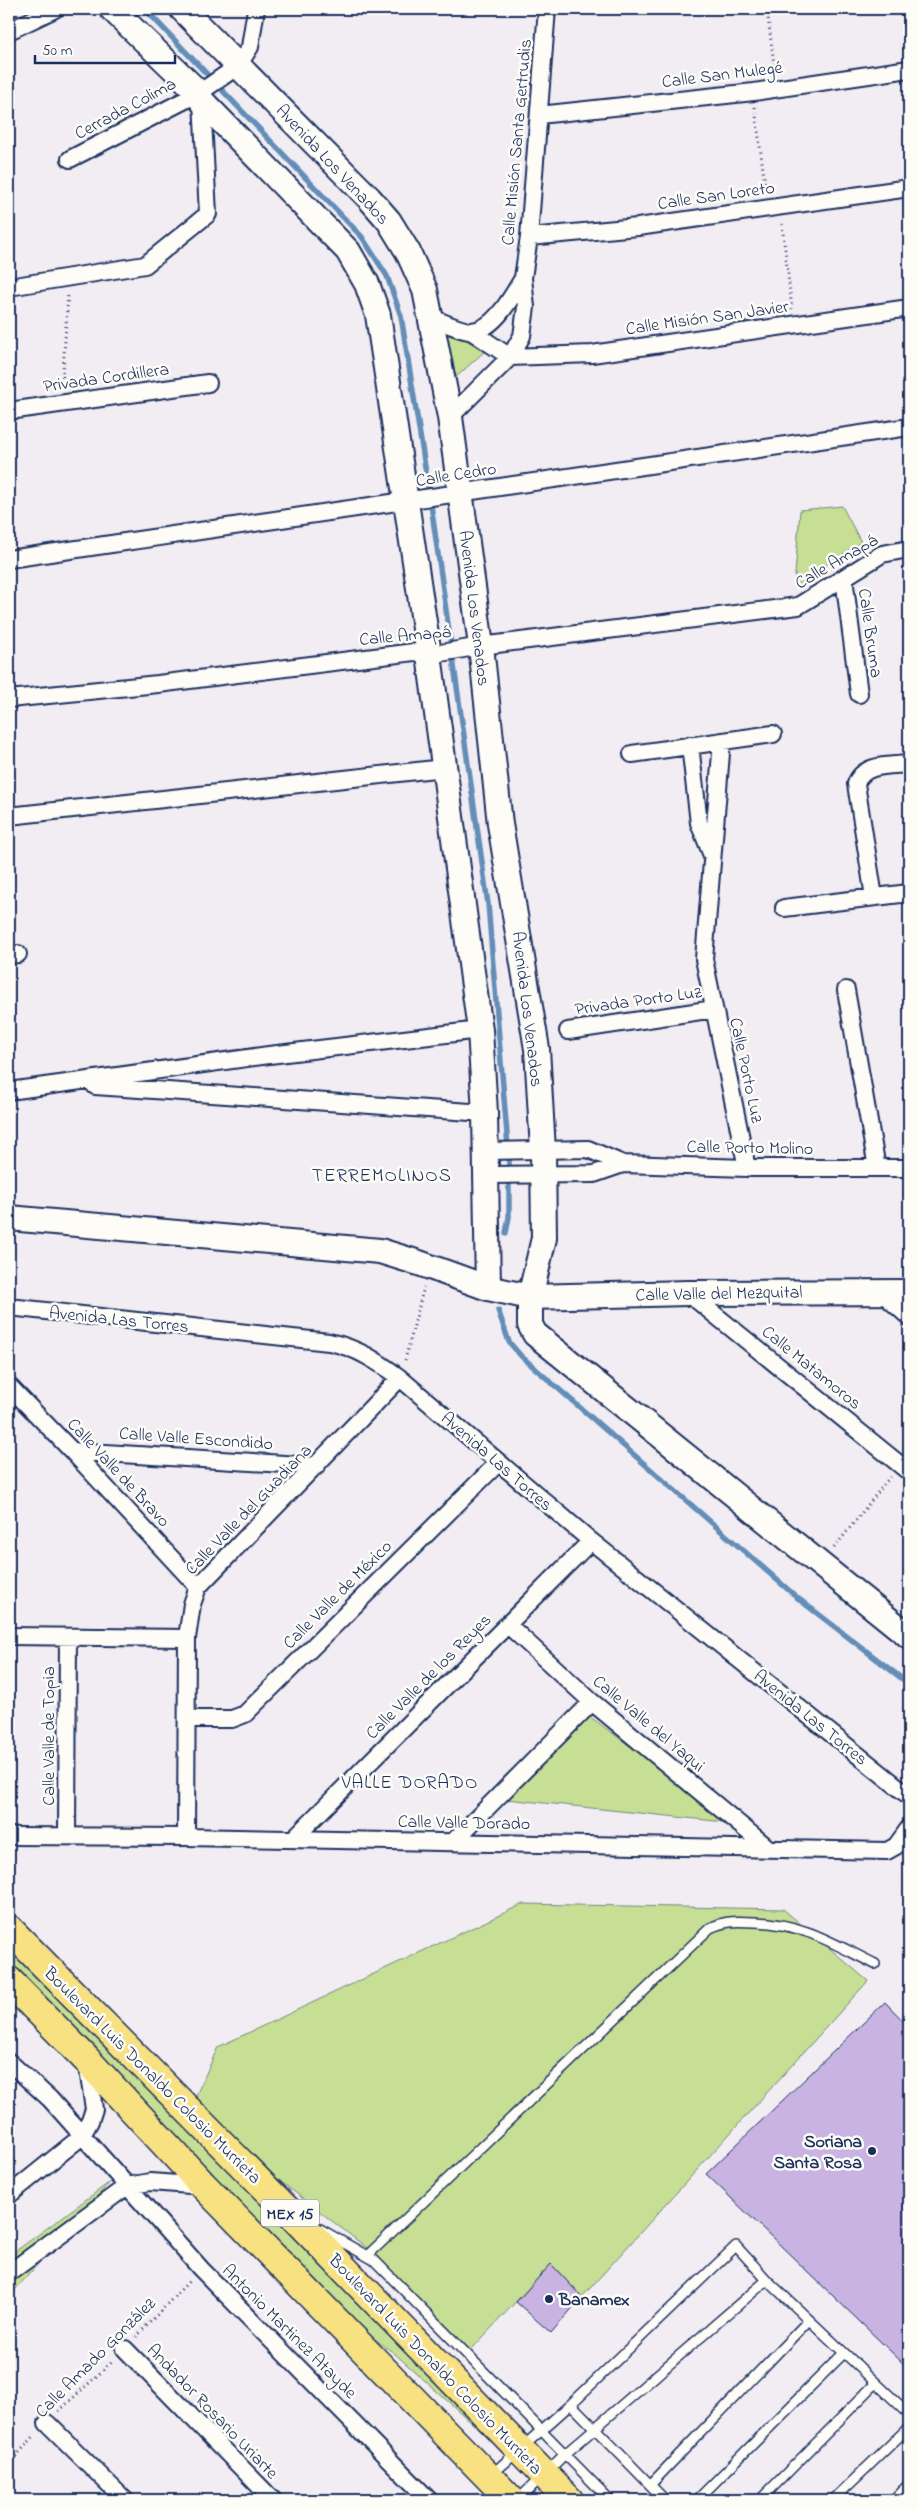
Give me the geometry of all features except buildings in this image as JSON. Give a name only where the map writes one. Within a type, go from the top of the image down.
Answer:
[{"type":"highway","name":"Boulevard Luis Donaldo Colosio Murrieta","points":[[9,1929],[287,2210],[569,2500]]},
{"type":"highway","name":"Boulevard Luis Donaldo Colosio Murrieta","points":[[9,1981],[86,2059],[204,2186],[511,2500]]},
{"type":"street","points":[[9,31],[55,9]]},
{"type":"street","points":[[112,9],[200,97],[348,251],[367,284],[378,315],[414,500],[436,654],[444,768],[480,1030],[485,1113],[494,1151],[488,1288]]},
{"type":"street","name":"Avenida Los Venados","points":[[182,9],[369,198],[389,221],[408,252],[425,290],[450,417],[451,495],[472,648],[536,1041],[534,1175],[544,1238],[530,1298]]},
{"type":"street","points":[[238,66],[250,47],[256,9]]},
{"type":"street","name":"Calle Misión Santa Gertrudis","points":[[450,417],[510,357],[522,336],[526,307],[523,278],[529,238],[547,9]]},
{"type":"street","name":"Cerrada Colima","points":[[70,159],[200,97],[238,66]]},
{"type":"street","name":"Calle San Mulegé","points":[[539,115],[754,92],[909,69]]},
{"type":"street","points":[[9,287],[145,264],[208,214],[200,97]]},
{"type":"street","name":"Calle San Loreto","points":[[529,238],[638,227],[909,188]]},
{"type":"street","name":"Calle Misión Santa Gertrudis","points":[[471,331],[486,326],[502,312],[523,278]]},
{"type":"street","name":"Calle Misión San Javier","points":[[510,357],[592,354],[909,308]]},
{"type":"street","points":[[432,318],[471,331],[510,357]]},
{"type":"street","name":"Privada Cordillera","points":[[9,411],[208,383]]},
{"type":"street","name":"Calle Cedro","points":[[9,559],[909,427]]},
{"type":"street","name":"Calle Amapá","points":[[9,699],[158,684],[414,652],[436,654],[798,606],[882,554],[909,548]]},
{"type":"street","name":"Calle Bruma","points":[[844,578],[859,694]]},
{"type":"street","points":[[632,754],[773,734]]},
{"type":"street","name":"Calle Porto Luz","points":[[722,741],[704,951],[714,1010],[747,1168]]},
{"type":"street","points":[[690,745],[699,823],[712,856]]},
{"type":"street","points":[[874,897],[856,784],[859,775],[866,769],[909,764]]},
{"type":"street","points":[[9,816],[444,768]]},
{"type":"street","points":[[784,908],[909,893]]},
{"type":"street","points":[[846,990],[877,1168]]},
{"type":"street","name":"Privada Porto Luz","points":[[568,1031],[714,1010]]},
{"type":"street","points":[[9,1090],[269,1055],[480,1030]]},
{"type":"street","points":[[60,1084],[485,1113]]},
{"type":"street","name":"Calle Porto Molino","points":[[494,1151],[588,1149],[623,1164]]},
{"type":"street","name":"Calle Porto Molino","points":[[493,1175],[594,1174],[623,1164],[747,1168],[909,1168]]},
{"type":"street","points":[[9,1218],[380,1252],[430,1267],[488,1288],[530,1298],[530,1325],[535,1334],[909,1636]]},
{"type":"street","name":"Calle Valle del Mezquital","points":[[530,1298],[688,1292],[909,1292]]},
{"type":"street","name":"Calle Matamoros","points":[[688,1292],[905,1468]]},
{"type":"street","points":[[882,1292],[909,1317]]},
{"type":"street","name":"Avenida Las Torres","points":[[9,1307],[329,1342],[350,1346],[368,1354],[400,1378],[591,1541],[909,1796]]},
{"type":"street","name":"Calle Valle del Guadiana","points":[[187,1638],[192,1604],[198,1587],[400,1378]]},
{"type":"street","name":"Calle Valle de Bravo","points":[[9,1386],[72,1450],[198,1587]]},
{"type":"street","name":"Calle Valle Escondido","points":[[72,1450],[317,1466]]},
{"type":"street","name":"Calle Valle de México","points":[[188,1719],[232,1719],[245,1714],[499,1462]]},
{"type":"street","name":"Calle Valle de los Reyes","points":[[293,1839],[591,1541]]},
{"type":"street","name":"Calle Valle del Yaqui","points":[[508,1625],[592,1702],[768,1848]]},
{"type":"street","points":[[9,1636],[187,1638],[186,1837]]},
{"type":"street","name":"Calle Valle de Topia","points":[[67,1836],[68,1637]]},
{"type":"street","points":[[453,1842],[592,1702]]},
{"type":"street","name":"Calle Valle Dorado","points":[[9,1836],[186,1837],[887,1850],[896,1846],[909,1828]]},
{"type":"street","points":[[9,2194],[82,2137],[94,2109],[86,2059]]},
{"type":"street","name":"Antonio Martinez Atayde","points":[[9,2062],[50,2099],[201,2269],[429,2500]]},
{"type":"street","points":[[9,2273],[127,2186],[150,2182],[204,2186]]},
{"type":"street","name":"Andador Rosario Uriarte","points":[[125,2349],[272,2500]]},
{"type":"street","points":[[47,2423],[125,2500]]},
{"type":"lane","points":[[367,2256],[710,1928],[722,1922],[736,1921],[779,1923],[795,1926],[875,1964]]},
{"type":"lane","points":[[287,2210],[367,2256],[610,2500]]},
{"type":"lane","points":[[488,2477],[540,2429],[572,2404],[734,2246],[738,2246],[767,2280],[875,2384],[909,2414]]},
{"type":"lane","points":[[518,2500],[565,2454],[767,2280]]},
{"type":"lane","points":[[650,2485],[809,2320]]},
{"type":"lane","points":[[697,2500],[844,2353]]},
{"type":"lane","points":[[760,2500],[875,2384]]},
{"type":"lane","points":[[572,2404],[665,2500]]},
{"type":"lane","points":[[834,2500],[909,2427]]},
{"type":"lane","points":[[893,2500],[909,2484]]},
{"type":"path","points":[[767,9],[777,88]]},
{"type":"path","points":[[754,92],[794,326]]},
{"type":"path","points":[[61,403],[69,278]]},
{"type":"path","points":[[400,1378],[430,1267]]},
{"type":"path","points":[[820,1565],[905,1468]]},
{"type":"path","name":"Calle Amado González","points":[[9,2464],[47,2423],[125,2349],[201,2269]]},
{"type":"green space","points":[[434,329],[454,333],[485,351],[444,388]]},
{"type":"green space","points":[[842,506],[861,542],[794,587],[800,510]]},
{"type":"green space","points":[[581,1710],[734,1823],[506,1799]]},
{"type":"green space","points":[[523,1904],[783,1909],[868,1981],[582,2297],[551,2264],[470,2351],[375,2254],[189,2111],[218,2047]]},
{"type":"green space","points":[[9,1950],[495,2440],[493,2442],[394,2353],[340,2314],[9,1975]]},
{"type":"green space","points":[[110,2182],[9,2297],[9,2256]]},
{"type":"waterway","points":[[145,9],[362,237],[387,276],[401,316],[430,498],[488,904],[509,1159],[509,1217],[506,1233]]},
{"type":"waterway","points":[[498,1310],[509,1342],[521,1356],[800,1600],[909,1684]]},
{"type":"place","name":"Soriana Santa Rosa","points":[[872,2151]]},
{"type":"place","name":"Banamex","points":[[549,2299]]},
{"type":"district","name":"TERREMOLINOS","points":[[382,1174]]},
{"type":"district","name":"VALLE DORADO","points":[[410,1781]]}]
